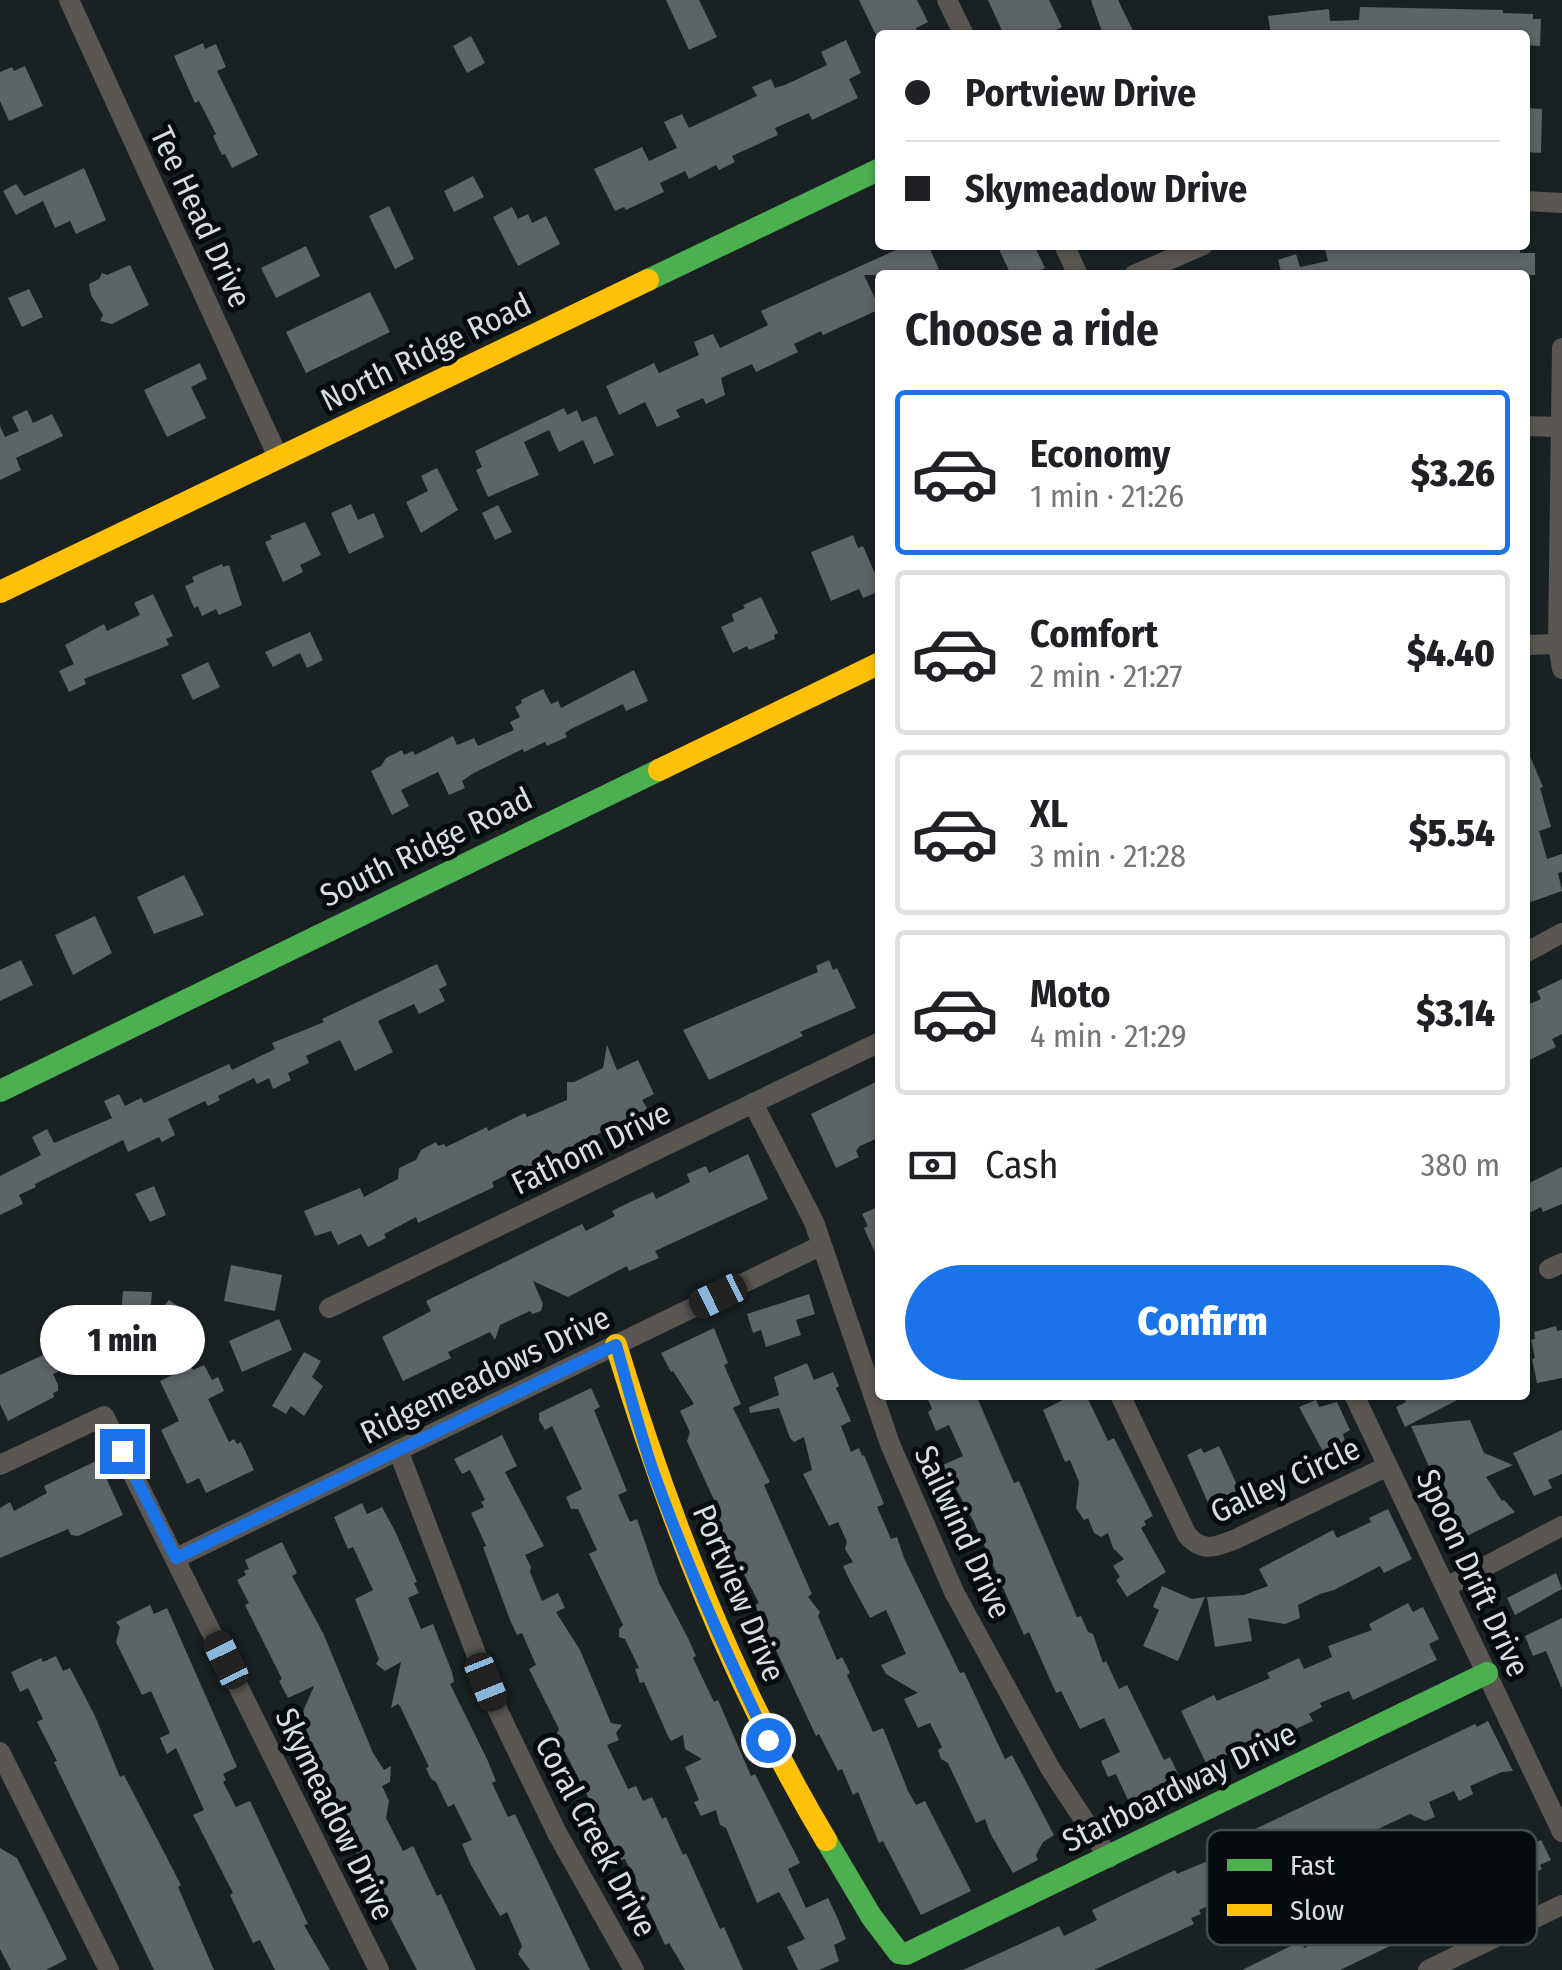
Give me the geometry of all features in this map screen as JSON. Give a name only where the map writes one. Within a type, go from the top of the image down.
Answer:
[{"type":"street","name":"Tee Head Drive","points":[[69,0],[280,459]]},
{"type":"street","points":[[947,0],[962,30]]},
{"type":"street","name":"North Ridge Road","points":[[0,592],[875,171]]},
{"type":"street","points":[[1530,200],[1562,203]]},
{"type":"street","points":[[1146,270],[1192,250]]},
{"type":"street","points":[[1562,348],[1558,644],[1562,669]]},
{"type":"street","points":[[1530,426],[1560,427]]},
{"type":"street","points":[[1530,645],[1558,644]]},
{"type":"street","name":"South Ridge Road","points":[[0,1090],[875,664]]},
{"type":"street","points":[[1530,950],[1562,933]]},
{"type":"street","name":"Fathom Drive","points":[[329,1308],[875,1044]]},
{"type":"street","name":"Sailwind Drive","points":[[753,1103],[814,1222],[890,1444],[954,1592],[1050,1768],[1109,1858]]},
{"type":"street","name":"Ridgemeadows Drive","points":[[176,1558],[820,1246]]},
{"type":"street","name":"Portview Drive","points":[[616,1345],[652,1466],[728,1660],[808,1812],[899,1953]]},
{"type":"street","name":"Galley Circle","points":[[1122,1400],[1187,1535],[1204,1548],[1236,1539],[1388,1466]]},
{"type":"street","name":"Spoon Drift Drive","points":[[1356,1400],[1562,1832]]},
{"type":"street","name":"Skymeadow Drive","points":[[0,1465],[104,1416],[379,1970]]},
{"type":"street","name":"Coral Creek Drive","points":[[398,1450],[513,1744],[601,1916],[634,1970]]},
{"type":"street","points":[[1446,1587],[1562,1526]]},
{"type":"street","name":"Starboardway Drive","points":[[899,1953],[916,1952],[1487,1673]]},
{"type":"street","points":[[0,1752],[109,1970]]},
{"type":"street","points":[[1537,1918],[1562,1906]]},
{"type":"street","points":[[1428,1970],[1480,1945]]},
{"type":"building","points":[[666,0],[699,0],[717,37],[689,50]]},
{"type":"building","points":[[859,0],[917,0],[928,22],[917,30],[875,33]]},
{"type":"building","points":[[988,0],[1049,0],[1062,27],[1056,30],[1002,30]]},
{"type":"building","points":[[1091,0],[1118,0],[1133,30],[1101,30]]},
{"type":"building","points":[[1360,7],[1533,14],[1533,19],[1541,19],[1540,46],[1530,45],[1530,30],[1270,30],[1268,16],[1329,9],[1330,21],[1359,20]]},
{"type":"building","points":[[471,36],[485,63],[467,73],[453,46]]},
{"type":"building","points":[[846,40],[861,73],[849,79],[858,98],[812,120],[809,113],[775,128],[778,135],[732,156],[735,162],[719,170],[716,165],[689,179],[685,171],[660,183],[664,192],[626,210],[624,207],[615,211],[594,169],[642,147],[649,161],[677,148],[664,122],[682,114],[689,128],[757,96],[752,87],[771,79],[775,88],[785,85],[827,65],[821,52]]},
{"type":"building","points":[[203,43],[205,49],[216,44],[226,67],[217,71],[258,155],[232,168],[174,56]]},
{"type":"building","points":[[25,66],[43,106],[9,121],[0,101],[0,72]]},
{"type":"building","points":[[1530,108],[1542,109],[1541,153],[1530,152]]},
{"type":"building","points":[[84,168],[106,220],[76,234],[70,221],[55,228],[43,201],[16,215],[3,191],[16,184],[24,196]]},
{"type":"building","points":[[473,176],[484,197],[454,212],[444,191]]},
{"type":"building","points":[[389,206],[414,259],[395,269],[369,216]]},
{"type":"building","points":[[512,207],[518,219],[528,214],[532,223],[546,216],[560,244],[518,266],[493,217]]},
{"type":"building","points":[[306,246],[320,276],[276,298],[261,268]]},
{"type":"building","points":[[896,250],[930,250],[939,269],[875,270],[875,275],[864,275],[875,298],[875,311],[794,344],[798,352],[756,372],[752,364],[721,378],[725,395],[706,404],[703,398],[676,410],[680,417],[657,427],[645,402],[619,415],[606,386],[654,363],[659,373],[699,355],[694,342],[713,334],[720,348],[768,325],[761,311]]},
{"type":"building","points":[[999,250],[1036,250],[1045,268],[1041,270],[1009,270]]},
{"type":"building","points":[[1325,250],[1520,250],[1535,253],[1535,275],[1530,275],[1530,270],[1281,270],[1278,260],[1296,254],[1300,267],[1328,261]]},
{"type":"building","points":[[130,265],[149,305],[112,324],[100,321],[103,315],[89,284],[102,273],[107,275]]},
{"type":"building","points":[[29,289],[43,317],[22,327],[8,298]]},
{"type":"building","points":[[370,292],[390,332],[306,373],[286,332]]},
{"type":"building","points":[[200,363],[207,379],[191,387],[206,418],[167,437],[144,390]]},
{"type":"building","points":[[564,408],[567,415],[577,410],[582,422],[596,416],[614,455],[594,464],[583,440],[559,452],[549,430],[524,442],[539,475],[488,497],[476,470],[482,467],[475,451]]},
{"type":"building","points":[[27,410],[33,423],[52,414],[63,436],[16,458],[21,470],[0,480],[0,426],[5,437],[19,431],[12,417]]},
{"type":"building","points":[[437,468],[458,510],[421,533],[406,502],[428,491],[421,476]]},
{"type":"building","points":[[351,504],[358,520],[374,513],[384,537],[349,554],[331,513]]},
{"type":"building","points":[[498,505],[512,532],[495,540],[482,513]]},
{"type":"building","points":[[305,522],[321,555],[300,565],[303,572],[283,582],[265,542],[272,539],[270,536]]},
{"type":"building","points":[[853,535],[858,548],[863,546],[875,574],[875,593],[863,598],[859,589],[831,601],[811,552]]},
{"type":"building","points":[[222,564],[229,565],[242,605],[219,615],[216,609],[202,616],[198,606],[194,608],[185,586],[194,582],[192,577]]},
{"type":"building","points":[[153,594],[173,636],[166,639],[169,645],[84,679],[86,684],[69,692],[59,671],[74,664],[65,645],[104,624],[107,631],[140,615],[134,603]]},
{"type":"building","points":[[761,597],[778,633],[775,639],[733,653],[721,627],[734,621],[732,614],[745,608],[743,605]]},
{"type":"building","points":[[310,632],[323,660],[307,668],[300,653],[273,667],[265,652]]},
{"type":"building","points":[[208,662],[220,687],[193,700],[181,675]]},
{"type":"building","points":[[634,670],[648,701],[626,711],[623,704],[571,729],[565,733],[567,737],[547,746],[545,742],[524,752],[523,749],[474,773],[462,781],[465,788],[449,795],[438,772],[401,790],[409,806],[392,815],[371,771],[386,758],[402,750],[404,755],[413,751],[415,755],[453,736],[457,745],[474,738],[478,746],[514,730],[510,722],[520,717],[515,707],[543,689],[551,704],[558,701],[561,708]]},
{"type":"building","points":[[1530,756],[1543,787],[1540,788],[1551,827],[1539,831],[1547,859],[1562,854],[1562,872],[1558,873],[1562,891],[1531,902]]},
{"type":"building","points":[[184,875],[204,915],[154,934],[137,897]]},
{"type":"building","points":[[95,916],[112,953],[73,975],[55,935]]},
{"type":"building","points":[[21,960],[33,985],[0,1001],[0,970]]},
{"type":"building","points":[[829,960],[833,970],[837,968],[856,1008],[800,1032],[803,1036],[709,1080],[683,1030],[818,972],[816,966]]},
{"type":"building","points":[[437,964],[447,985],[439,989],[445,1001],[419,1014],[414,1004],[378,1021],[393,1052],[355,1071],[340,1040],[306,1056],[309,1063],[288,1073],[291,1080],[273,1089],[269,1078],[257,1084],[254,1078],[218,1096],[220,1100],[208,1106],[205,1101],[168,1119],[175,1135],[162,1142],[159,1137],[128,1152],[123,1140],[35,1184],[36,1187],[19,1195],[23,1204],[0,1215],[0,1176],[41,1155],[32,1137],[47,1129],[54,1143],[112,1118],[104,1101],[119,1094],[125,1106],[141,1098],[144,1103],[229,1064],[232,1070],[275,1049],[272,1043],[324,1022],[322,1019]]},
{"type":"building","points":[[1562,979],[1562,1034],[1552,1039],[1556,1047],[1530,1060],[1530,1004],[1541,999],[1537,991]]},
{"type":"building","points":[[607,1045],[617,1070],[638,1060],[654,1094],[642,1100],[649,1111],[608,1126],[529,1168],[527,1165],[492,1182],[494,1187],[418,1223],[416,1217],[368,1247],[361,1234],[338,1245],[331,1231],[315,1236],[304,1211],[360,1188],[364,1197],[398,1179],[399,1168],[416,1160],[421,1150],[436,1142],[446,1147],[487,1127],[488,1131],[525,1113],[527,1117],[567,1100],[567,1082],[603,1068]]},
{"type":"building","points":[[875,1082],[875,1139],[860,1146],[856,1151],[859,1157],[836,1168],[811,1114]]},
{"type":"building","points":[[748,1154],[768,1199],[655,1251],[659,1258],[629,1271],[627,1266],[568,1297],[533,1281],[543,1304],[541,1311],[530,1311],[500,1325],[495,1340],[490,1332],[448,1352],[451,1358],[403,1381],[382,1337],[431,1311],[426,1301],[582,1224],[586,1231],[615,1216],[612,1211],[630,1202],[653,1192],[656,1199],[690,1182],[687,1174],[706,1166],[709,1173]]},
{"type":"building","points":[[1562,1167],[1562,1204],[1530,1212],[1530,1183]]},
{"type":"building","points":[[154,1186],[166,1215],[150,1222],[135,1194]]},
{"type":"building","points":[[875,1208],[875,1253],[864,1228],[868,1226],[862,1214]]},
{"type":"building","points":[[231,1265],[282,1275],[275,1311],[224,1301]]},
{"type":"building","points":[[123,1291],[152,1292],[150,1317],[121,1314]]},
{"type":"building","points":[[809,1294],[815,1314],[796,1320],[801,1335],[766,1347],[761,1330],[753,1333],[747,1314]]},
{"type":"building","points":[[169,1300],[189,1314],[177,1330],[186,1336],[156,1372],[140,1359],[143,1355],[136,1340]]},
{"type":"building","points":[[82,1319],[93,1350],[82,1355],[84,1361],[53,1374],[58,1385],[54,1397],[8,1421],[0,1404],[0,1375],[56,1349],[50,1335]]},
{"type":"building","points":[[279,1319],[292,1350],[242,1372],[229,1341]]},
{"type":"building","points":[[1556,1326],[1557,1331],[1562,1330],[1562,1378],[1537,1383],[1531,1340],[1535,1339],[1534,1332]]},
{"type":"building","points":[[714,1328],[741,1404],[733,1408],[770,1482],[764,1485],[812,1594],[808,1597],[820,1612],[818,1616],[837,1660],[842,1657],[850,1673],[847,1675],[873,1732],[883,1728],[908,1791],[916,1805],[925,1801],[971,1891],[921,1915],[883,1841],[879,1843],[858,1792],[853,1795],[842,1769],[838,1771],[819,1734],[816,1736],[755,1605],[759,1603],[721,1530],[716,1515],[720,1513],[687,1441],[690,1432],[680,1411],[694,1404],[661,1353]]},
{"type":"building","points":[[304,1352],[321,1361],[312,1377],[323,1386],[304,1416],[291,1406],[286,1414],[272,1406]]},
{"type":"building","points":[[807,1363],[814,1380],[833,1372],[851,1421],[841,1426],[851,1452],[859,1448],[864,1455],[884,1504],[877,1507],[891,1539],[897,1537],[1005,1759],[1012,1755],[1054,1835],[1043,1842],[1036,1855],[1038,1860],[1013,1873],[985,1819],[976,1823],[948,1763],[941,1759],[938,1750],[942,1747],[930,1723],[918,1728],[904,1699],[918,1693],[886,1674],[881,1665],[906,1654],[886,1610],[870,1618],[850,1581],[843,1566],[853,1562],[845,1549],[847,1542],[838,1522],[829,1526],[803,1474],[812,1470],[804,1437],[794,1442],[790,1438],[779,1408],[750,1413],[749,1407],[779,1395],[774,1377]]},
{"type":"building","points":[[204,1365],[212,1380],[218,1377],[224,1391],[208,1399],[229,1442],[241,1442],[254,1470],[206,1493],[199,1478],[187,1484],[161,1430],[179,1421],[160,1381],[191,1366],[193,1370]]},
{"type":"building","points":[[591,1388],[600,1407],[594,1410],[627,1491],[618,1495],[630,1522],[637,1519],[659,1583],[696,1656],[693,1658],[714,1702],[718,1700],[751,1776],[755,1774],[800,1863],[788,1869],[806,1908],[828,1898],[846,1939],[834,1945],[839,1961],[819,1970],[798,1970],[787,1947],[805,1939],[779,1892],[757,1903],[716,1810],[701,1816],[694,1802],[699,1800],[685,1767],[702,1759],[685,1749],[683,1735],[671,1741],[644,1682],[640,1683],[635,1669],[639,1668],[625,1639],[619,1637],[623,1625],[589,1554],[597,1550],[578,1509],[571,1509],[566,1497],[582,1489],[552,1426],[545,1430],[539,1420],[539,1413]]},
{"type":"building","points":[[928,1400],[978,1400],[1014,1483],[1019,1481],[1077,1617],[1081,1616],[1088,1632],[1093,1634],[1103,1663],[1106,1661],[1119,1689],[1127,1685],[1164,1760],[1170,1757],[1185,1789],[1134,1813],[1116,1774],[1108,1777],[1101,1761],[1120,1752],[1104,1718],[1080,1729],[1061,1691],[1056,1693],[943,1465],[963,1456],[949,1425],[936,1431],[928,1412],[932,1409]]},
{"type":"building","points":[[1063,1400],[1088,1400],[1108,1441],[1114,1438],[1153,1516],[1141,1528],[1166,1572],[1127,1597],[1116,1580],[1120,1577],[1113,1566],[1124,1559],[1113,1548],[1108,1533],[1101,1537],[1094,1533],[1088,1518],[1084,1520],[1076,1508],[1079,1482],[1070,1460],[1065,1462],[1043,1410]]},
{"type":"building","points":[[1316,1400],[1319,1407],[1337,1402],[1350,1430],[1343,1434],[1347,1450],[1327,1459],[1299,1407]]},
{"type":"building","points":[[1457,1400],[1405,1427],[1396,1407],[1406,1402]]},
{"type":"building","points":[[1470,1420],[1484,1453],[1513,1465],[1486,1477],[1515,1512],[1461,1539],[1411,1426]]},
{"type":"building","points":[[1562,1430],[1562,1474],[1548,1480],[1552,1488],[1534,1496],[1513,1453]]},
{"type":"building","points":[[502,1435],[517,1466],[505,1472],[544,1546],[525,1555],[542,1601],[558,1593],[565,1608],[556,1612],[580,1650],[611,1723],[622,1725],[616,1733],[619,1740],[607,1745],[628,1789],[636,1786],[643,1801],[652,1797],[662,1819],[666,1817],[743,1970],[685,1970],[669,1943],[665,1945],[625,1859],[621,1860],[556,1735],[559,1729],[529,1669],[536,1665],[522,1633],[517,1635],[510,1620],[471,1513],[484,1507],[481,1502],[485,1500],[470,1470],[462,1474],[454,1459]]},
{"type":"building","points":[[1219,1446],[1244,1500],[1212,1512],[1187,1455]]},
{"type":"building","points":[[98,1460],[123,1515],[78,1536],[71,1535],[68,1529],[0,1558],[0,1508],[10,1502],[14,1511],[47,1493],[44,1486]]},
{"type":"building","points":[[362,1503],[367,1514],[382,1507],[396,1533],[417,1582],[414,1583],[419,1593],[408,1598],[421,1629],[433,1624],[452,1672],[454,1682],[450,1684],[487,1759],[496,1781],[492,1783],[508,1817],[515,1814],[590,1970],[530,1970],[518,1954],[522,1946],[507,1912],[500,1916],[471,1865],[462,1844],[472,1840],[454,1804],[448,1807],[431,1779],[400,1706],[391,1708],[401,1662],[385,1671],[376,1664],[379,1659],[355,1599],[373,1590],[334,1517]]},
{"type":"building","points":[[1388,1509],[1412,1559],[1384,1573],[1380,1566],[1298,1605],[1300,1618],[1285,1624],[1248,1618],[1252,1641],[1215,1647],[1207,1597],[1244,1595],[1268,1586],[1259,1569],[1333,1530],[1337,1538]]},
{"type":"building","points":[[282,1542],[297,1573],[292,1576],[323,1633],[373,1753],[384,1770],[391,1766],[390,1782],[382,1786],[389,1801],[386,1818],[403,1851],[413,1846],[437,1896],[441,1894],[476,1970],[417,1970],[346,1833],[298,1723],[314,1686],[288,1698],[237,1580],[249,1569],[245,1560]]},
{"type":"building","points":[[1556,1573],[1562,1589],[1515,1615],[1507,1598]]},
{"type":"building","points":[[1162,1586],[1192,1599],[1205,1597],[1178,1661],[1143,1646],[1159,1610],[1153,1607]]},
{"type":"building","points":[[1408,1603],[1413,1612],[1423,1607],[1439,1639],[1429,1644],[1437,1660],[1353,1700],[1349,1691],[1320,1703],[1322,1707],[1309,1714],[1313,1721],[1207,1765],[1181,1711],[1214,1695],[1217,1701],[1270,1678],[1267,1673],[1299,1658],[1304,1669],[1332,1657],[1328,1646],[1372,1630],[1369,1624]]},
{"type":"building","points":[[150,1605],[154,1614],[167,1608],[237,1767],[223,1774],[223,1782],[236,1807],[250,1801],[308,1924],[304,1925],[330,1970],[275,1970],[260,1940],[253,1943],[230,1895],[233,1893],[193,1815],[204,1810],[176,1748],[167,1754],[160,1738],[170,1733],[151,1691],[142,1695],[116,1642],[120,1627],[116,1622]]},
{"type":"building","points":[[1562,1618],[1562,1689],[1546,1651],[1533,1656],[1525,1636]]},
{"type":"building","points":[[56,1656],[63,1671],[70,1668],[120,1777],[124,1775],[181,1885],[178,1887],[214,1970],[154,1970],[54,1762],[57,1761],[37,1722],[43,1719],[28,1688],[20,1692],[11,1672],[41,1658],[43,1662]]},
{"type":"building","points":[[1488,1721],[1513,1771],[1470,1786],[1473,1794],[1459,1801],[1454,1791],[1429,1802],[1435,1817],[1425,1821],[1410,1814],[1378,1830],[1253,1830],[1475,1724],[1477,1727]]},
{"type":"building","points":[[1541,1840],[1551,1860],[1540,1865],[1542,1869],[1537,1871],[1537,1842]]},
{"type":"building","points":[[0,1848],[17,1858],[67,1959],[46,1970],[11,1970],[0,1949]]},
{"type":"building","points":[[1207,1861],[1207,1907],[1191,1918],[1194,1924],[1094,1970],[963,1970],[1059,1926],[1064,1936],[1097,1920],[1092,1910],[1175,1870],[1177,1874]]},
{"type":"building","points":[[1293,1945],[1392,1945],[1340,1970],[1242,1970]]},
{"type":"traffic: fast","points":[[648,280],[875,171]]},
{"type":"traffic: fast","points":[[0,1091],[659,770]]},
{"type":"traffic: fast","points":[[826,1840],[871,1916],[899,1953],[906,1954],[1487,1673]]},
{"type":"traffic: slow","points":[[0,592],[648,280]]},
{"type":"traffic: slow","points":[[659,770],[875,665]]},
{"type":"traffic: slow","points":[[616,1345],[658,1473],[706,1599],[761,1721],[826,1840]]},
{"type":"route","points":[[122,1451],[176,1558],[616,1345],[676,1532],[728,1660],[768,1740]]}]
